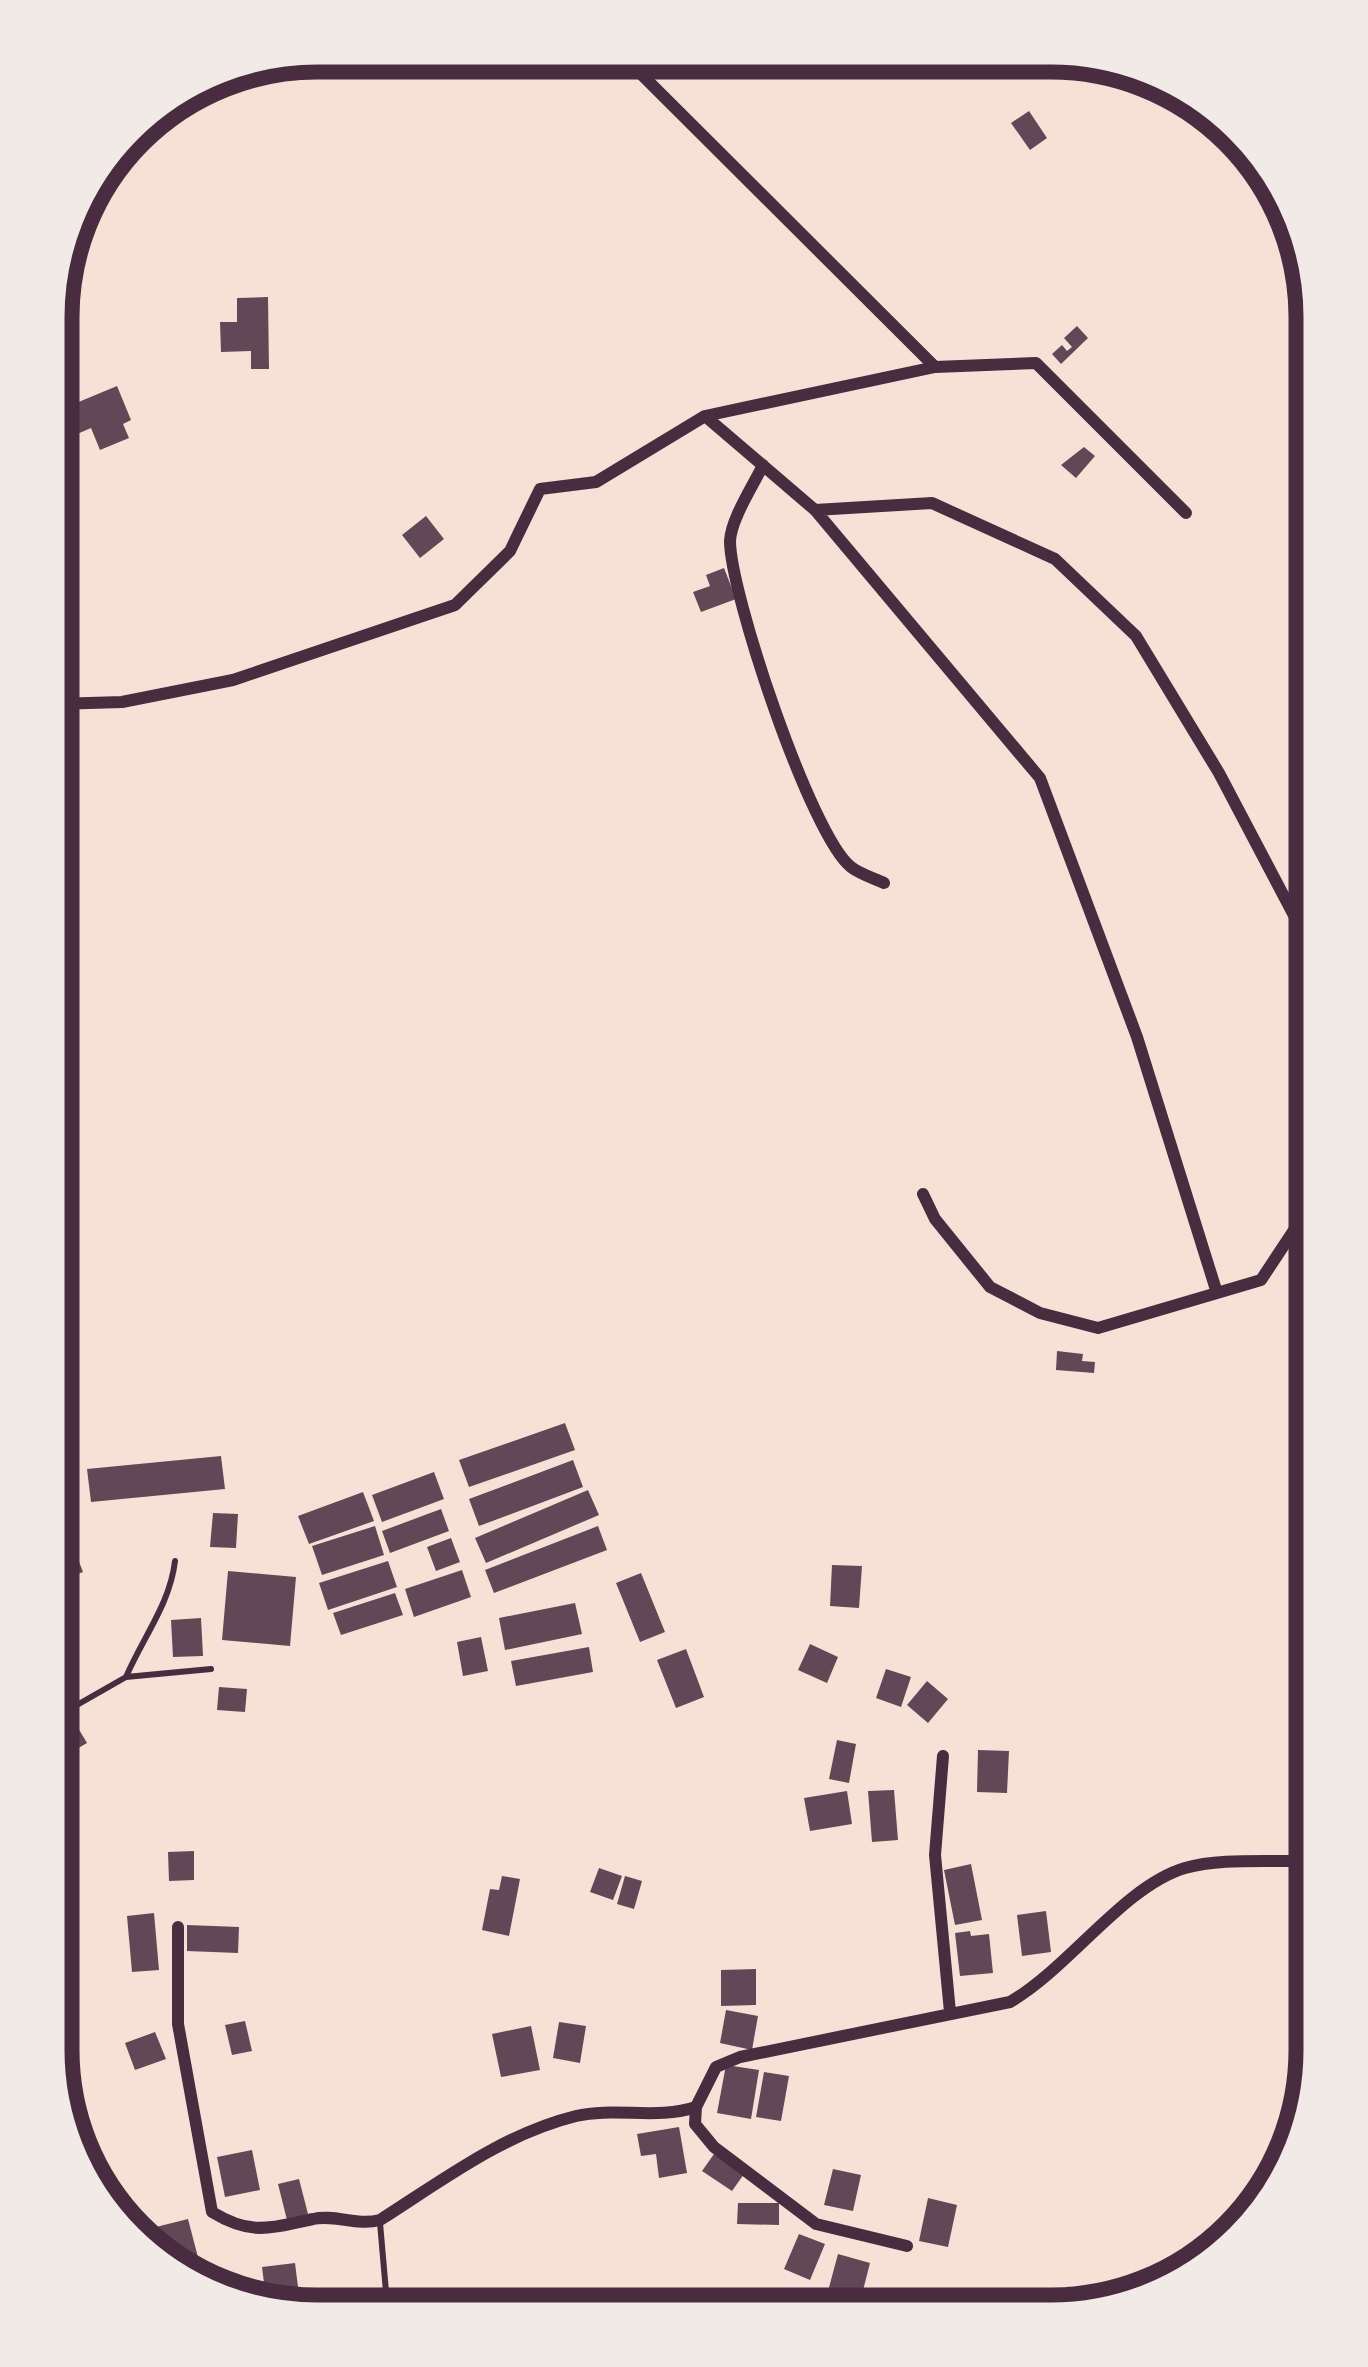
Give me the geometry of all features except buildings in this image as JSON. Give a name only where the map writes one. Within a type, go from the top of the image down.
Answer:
[{"type":"street","points":[[639,72],[935,367]]},
{"type":"street","points":[[72,704],[122,702],[233,680],[455,605],[510,551],[540,489],[596,482],[705,416],[935,367],[1036,363],[1186,513]]},
{"type":"street","points":[[705,416],[815,510],[1040,778],[1137,1037],[1217,1293]]},
{"type":"street","points":[[763,465],[730,538],[754,638],[778,720],[823,823],[848,866],[884,883]]},
{"type":"street","points":[[815,510],[932,503],[1054,560],[1136,636],[1219,773],[1296,919]]},
{"type":"street","points":[[922,1194],[935,1219],[990,1287],[1040,1313],[1098,1328],[1261,1280],[1295,1228]]},
{"type":"street","points":[[943,1756],[935,1855],[950,2012]]},
{"type":"street","points":[[907,2246],[816,2224],[714,2147],[695,2124],[696,2107],[716,2067],[740,2057],[1010,2002],[1043,1983],[1123,1906],[1184,1868],[1295,1861]]},
{"type":"street","points":[[178,1927],[178,2024],[212,2212],[232,2225],[289,2229],[316,2218],[358,2225],[380,2220],[509,2138],[580,2115],[680,2112],[696,2107]]},
{"type":"lane","points":[[126,1677],[147,1627],[171,1596],[176,1561]]},
{"type":"lane","points":[[72,1708],[126,1677],[211,1669]]},
{"type":"lane","points":[[380,2220],[386,2295]]}]
